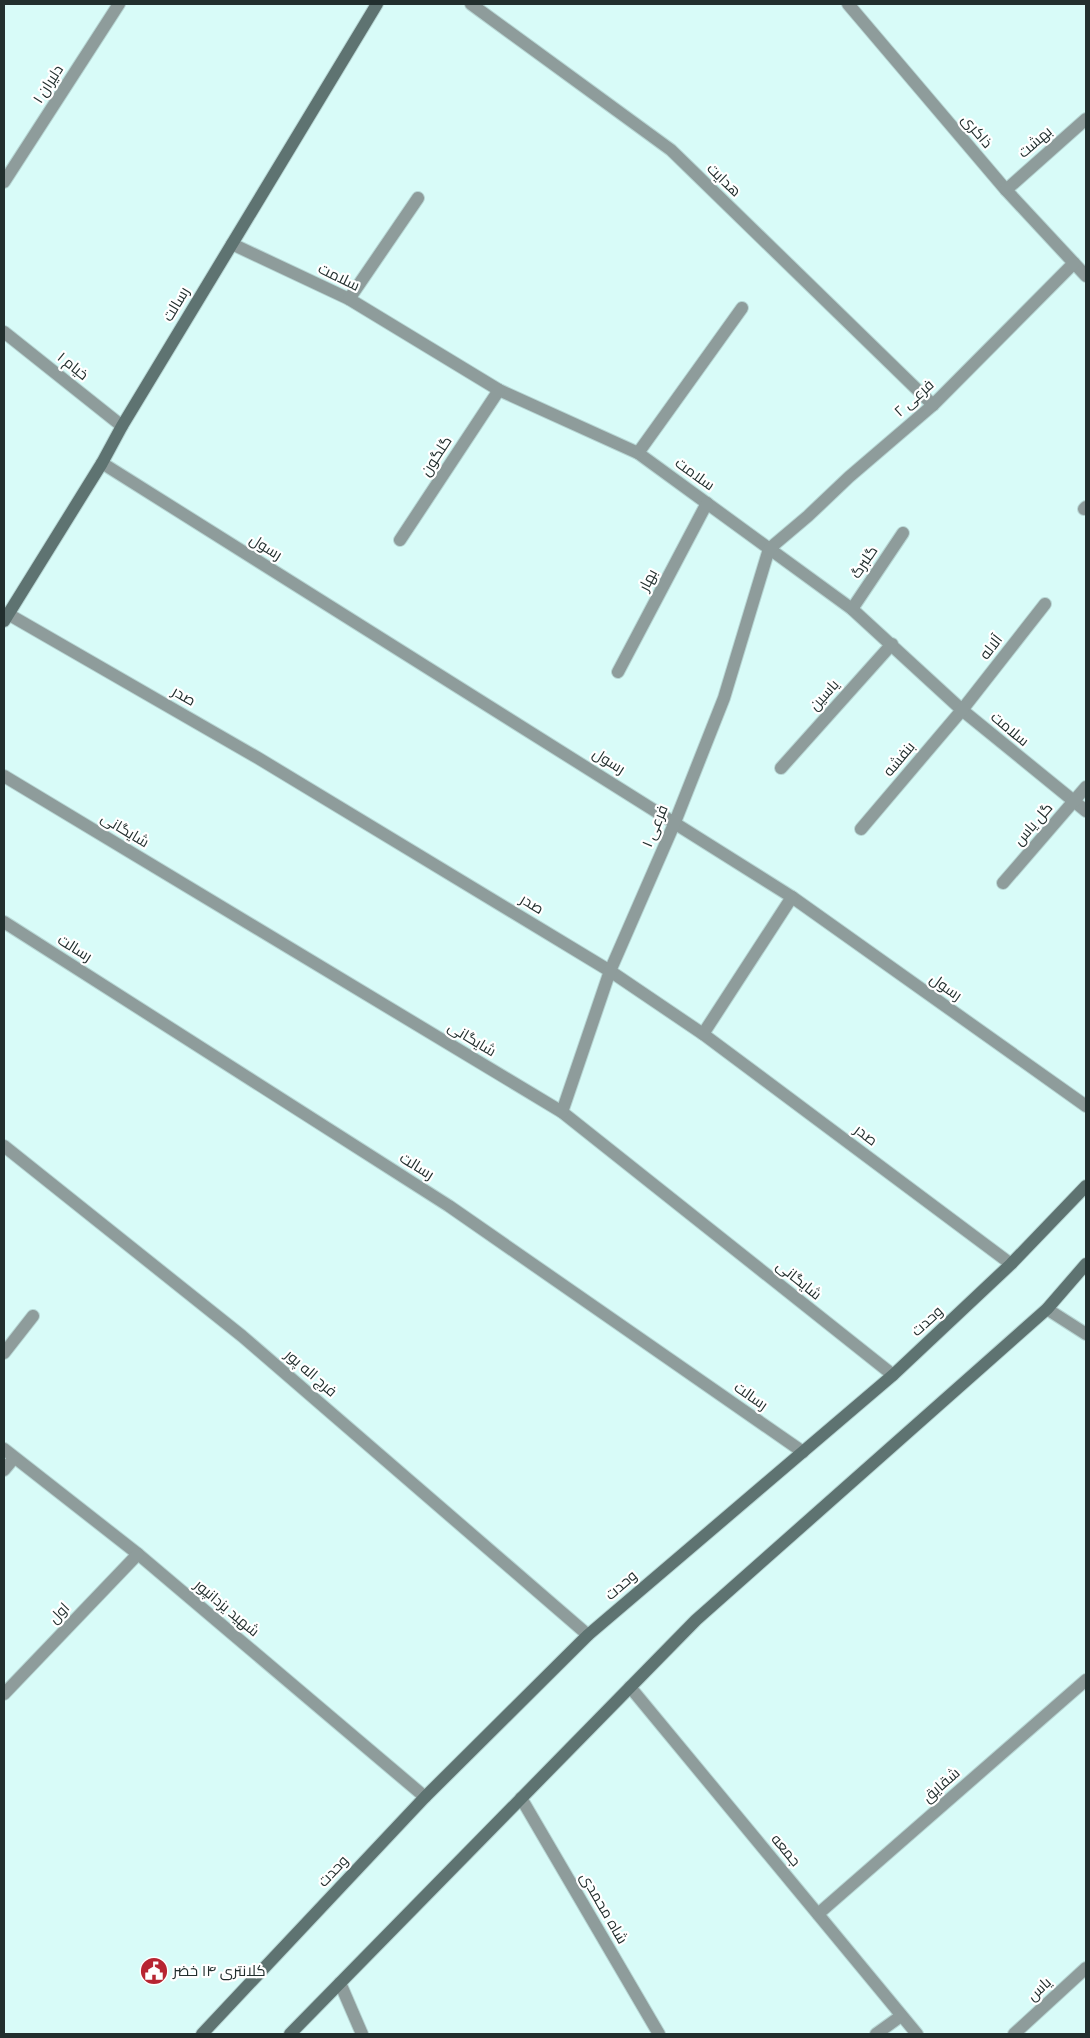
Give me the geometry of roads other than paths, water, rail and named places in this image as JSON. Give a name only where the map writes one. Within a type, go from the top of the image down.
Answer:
[{"type":"main road","name":"رسالت","points":[[6,618],[102,464],[122,426],[377,4]]},
{"type":"main road","name":"وحدت","points":[[202,2034],[424,1797],[588,1635],[893,1375],[1011,1264],[1086,1186]]},
{"type":"main road","points":[[290,2034],[696,1620],[1046,1309],[1086,1264]]},
{"type":"street","name":"دلیران ۱","points":[[4,182],[119,4]]},
{"type":"street","name":"هدایت","points":[[471,4],[671,150],[933,405]]},
{"type":"street","name":"ذاکری","points":[[848,4],[1006,190],[1086,276]]},
{"type":"street","name":"بهشت","points":[[1006,190],[1086,119]]},
{"type":"street","points":[[349,299],[418,198]]},
{"type":"street","name":"سلامت","points":[[232,244],[349,299],[499,390],[638,453],[852,609],[962,710],[1086,811]]},
{"type":"street","name":"فرعی ۲","points":[[769,549],[808,516],[848,477],[933,405],[1074,263]]},
{"type":"street","points":[[638,453],[742,308]]},
{"type":"street","name":"خیام ۱","points":[[4,332],[122,426]]},
{"type":"street","name":"گلگون","points":[[400,540],[499,390]]},
{"type":"street","name":"رسول","points":[[102,464],[792,897],[1086,1106]]},
{"type":"street","name":"بهار","points":[[618,672],[707,503]]},
{"type":"street","name":"گلبرگ","points":[[852,609],[903,533]]},
{"type":"street","name":"فرعی ۱","points":[[562,1112],[610,971],[675,822],[724,698],[769,549]]},
{"type":"street","name":"آلاله","points":[[962,710],[1045,604]]},
{"type":"street","name":"صدر","points":[[6,618],[258,758],[610,971],[703,1034],[1011,1264]]},
{"type":"street","name":"یاسین","points":[[781,768],[892,644]]},
{"type":"street","name":"بنفشه","points":[[861,829],[962,710]]},
{"type":"street","name":"شایگانی","points":[[4,776],[562,1112],[893,1375]]},
{"type":"street","name":"گل یاس","points":[[1003,883],[1086,787]]},
{"type":"street","points":[[703,1034],[792,897]]},
{"type":"street","name":"رسالت","points":[[4,922],[449,1206],[803,1452]]},
{"type":"street","name":"فرج اله پور","points":[[4,1146],[242,1336],[588,1635]]},
{"type":"street","points":[[1046,1309],[1086,1334]]},
{"type":"street","points":[[4,1353],[33,1316]]},
{"type":"street","name":"شهید یزدانپور","points":[[4,1449],[138,1554],[424,1797]]},
{"type":"street","points":[[4,1470],[14,1458]]},
{"type":"street","name":"اول","points":[[4,1694],[138,1554]]},
{"type":"street","name":"شقایق","points":[[818,1914],[1086,1680]]},
{"type":"street","name":"جمعه","points":[[630,1687],[917,2034]]},
{"type":"street","name":"شاه محمدی","points":[[521,1798],[659,2034]]},
{"type":"street","name":"یاس","points":[[1014,2034],[1086,1968]]},
{"type":"street","points":[[340,1983],[362,2034]]},
{"type":"street","points":[[876,2034],[902,2016]]},
{"type":"place","name":"کلانتری ۱۴ خضر","points":[[154,1971]]}]
